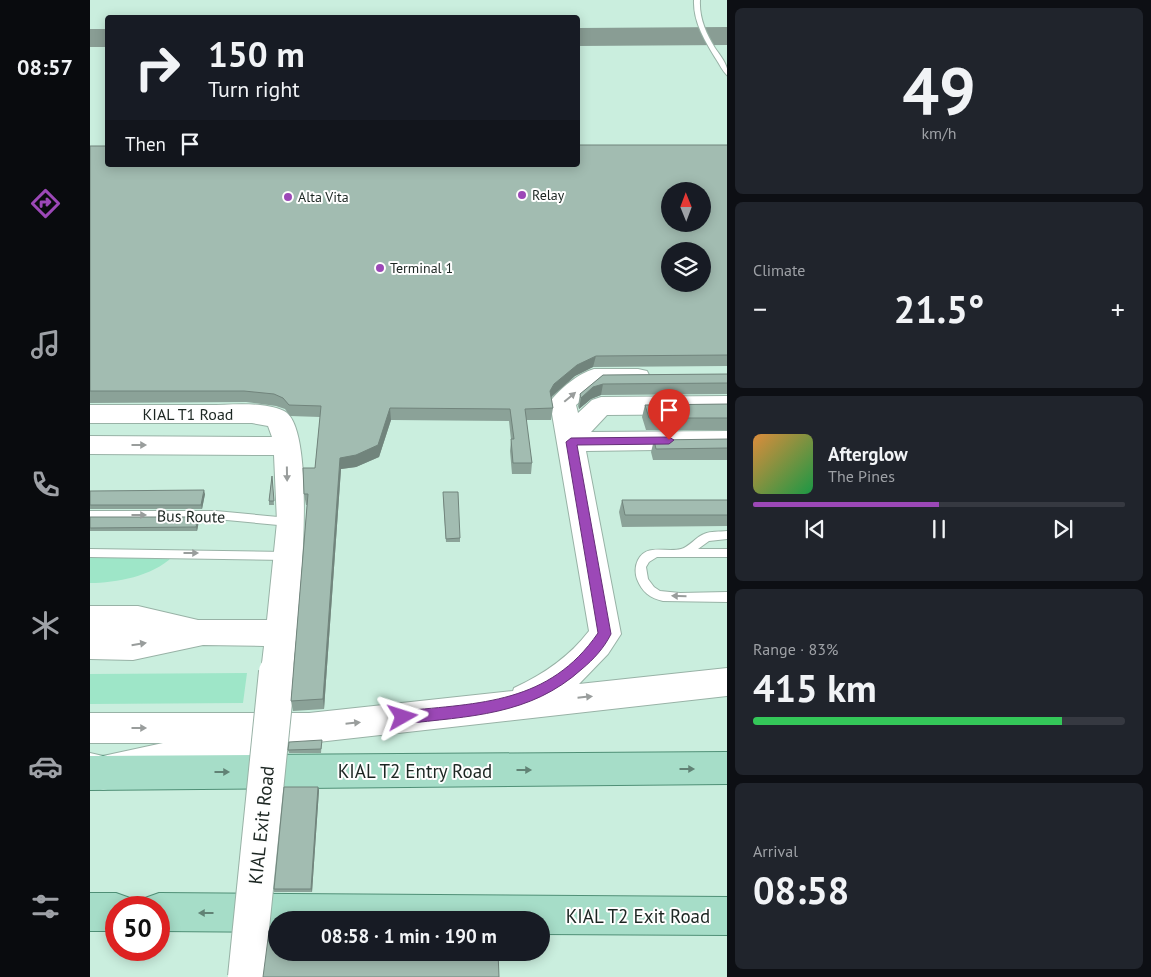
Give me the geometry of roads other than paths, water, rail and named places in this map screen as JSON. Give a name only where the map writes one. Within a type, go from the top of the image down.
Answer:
[{"type":"main road","points":[[497,707],[541,692],[560,681],[593,651],[604,634],[563,402],[594,377],[660,377]]},
{"type":"main road","points":[[571,442],[584,422],[601,406],[727,405]]},
{"type":"main road","name":"KIAL T1 Road","points":[[90,414],[252,414],[276,418],[285,436],[90,445]]},
{"type":"main road","name":"KIAL Exit Road","points":[[246,977],[291,522],[285,436]]},
{"type":"main road","points":[[571,442],[727,440]]},
{"type":"main road","points":[[90,619],[138,619],[203,632],[280,633]]},
{"type":"main road","points":[[90,645],[133,646],[203,632]]},
{"type":"main road","points":[[90,728],[309,728],[727,682]]},
{"type":"main road","name":"KIAL T2 Entry Road","points":[[94,772],[309,728]]},
{"type":"main road","name":"KIAL T2 Entry Road","points":[[94,772],[727,768]]},
{"type":"main road","points":[[90,912],[105,912]]},
{"type":"main road","name":"KIAL T2 Exit Road","points":[[170,912],[727,916]]},
{"type":"lane","points":[[697,0],[695,7],[698,20],[727,74]]},
{"type":"lane","name":"Bus Route","points":[[90,515],[216,515],[291,522]]},
{"type":"lane","points":[[685,552],[707,537],[727,535]]},
{"type":"lane","points":[[727,553],[685,552],[648,555],[642,562],[641,573],[646,588],[658,596],[727,597]]},
{"type":"lane","points":[[90,554],[287,556]]},
{"type":"place","name":"Relay","points":[[522,195]]},
{"type":"place","name":"Alta Vita","points":[[288,197]]},
{"type":"place","name":"Terminal 1","points":[[380,268]]}]
